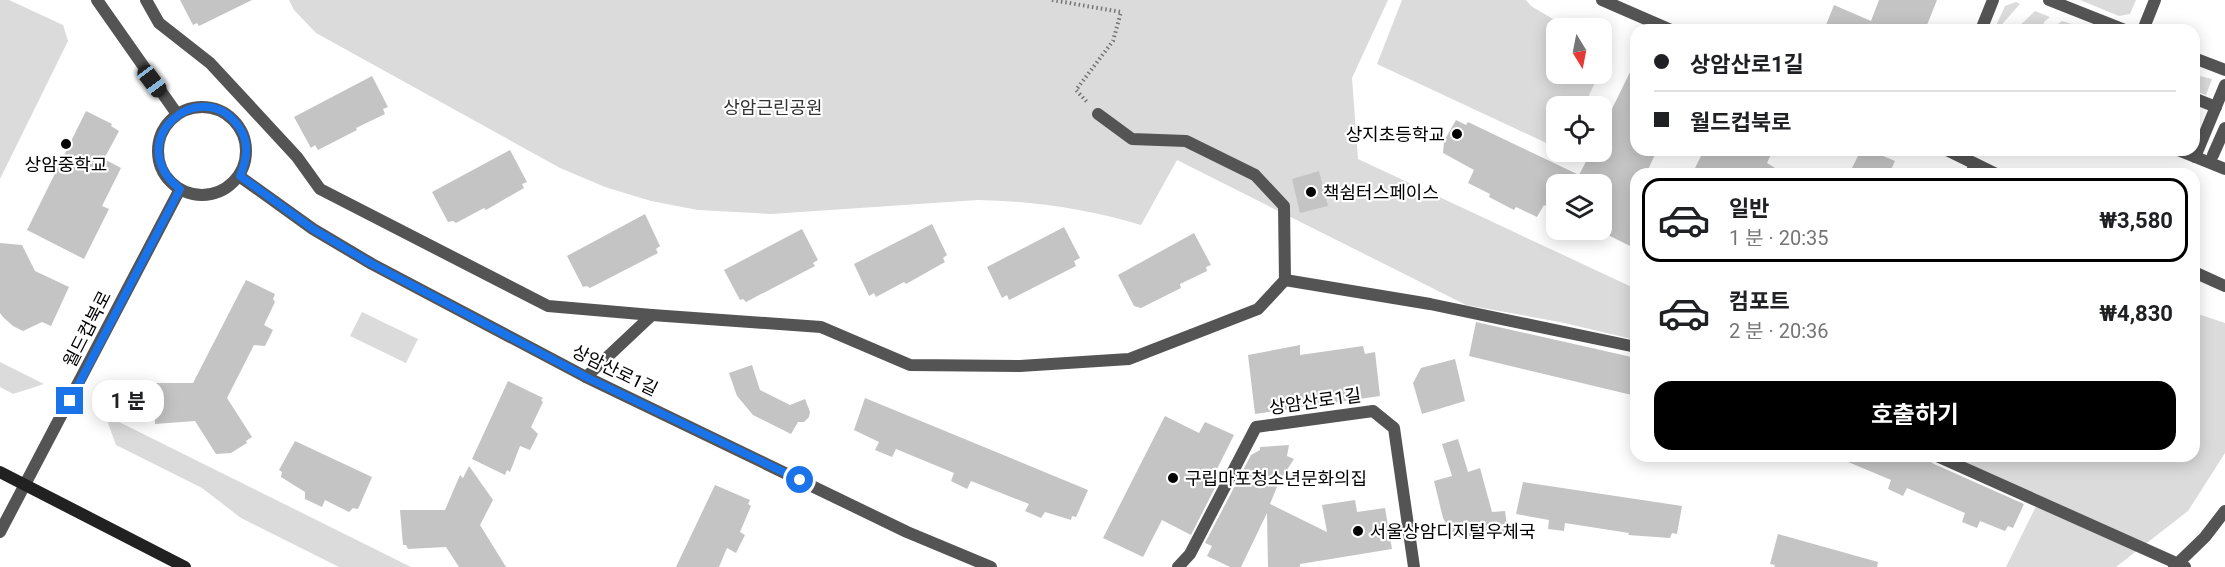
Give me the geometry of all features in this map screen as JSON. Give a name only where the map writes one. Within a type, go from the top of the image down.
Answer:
[{"type":"main road","points":[[0,472],[185,567]]},
{"type":"street","points":[[97,0],[177,114]]},
{"type":"street","points":[[146,0],[159,23],[210,63],[297,157],[320,189],[548,306],[821,327],[910,365],[1020,366],[1129,359],[1258,309],[1285,280],[1284,206],[1255,175],[1186,141],[1132,139],[1098,114]]},
{"type":"street","points":[[1602,0],[1656,24]]},
{"type":"street","points":[[1983,24],[1993,0]]},
{"type":"street","points":[[2049,0],[2110,24]]},
{"type":"street","points":[[2145,24],[2155,0]]},
{"type":"street","points":[[2200,60],[2225,70]]},
{"type":"street","points":[[2200,145],[2225,85]]},
{"type":"street","points":[[2200,100],[2216,106]]},
{"type":"street","points":[[206,107],[221,111],[234,119],[247,146],[246,162],[240,176],[228,188],[213,194],[196,195],[180,189],[169,180],[161,167],[158,153],[159,138],[166,125],[177,114],[191,108],[206,107]]},
{"type":"street","points":[[2213,155],[2225,129]]},
{"type":"street","points":[[1955,156],[1972,168]]},
{"type":"street","points":[[2195,157],[2225,169]]},
{"type":"street","name":"상암산로1길","points":[[240,176],[313,229],[372,264],[586,377],[906,532],[991,567]]},
{"type":"street","name":"월드컵북로","points":[[0,532],[180,189]]},
{"type":"street","points":[[2200,275],[2225,286]]},
{"type":"street","points":[[1285,280],[1430,304],[1630,346]]},
{"type":"street","points":[[586,377],[652,315]]},
{"type":"street","name":"상암산로1길","points":[[1178,567],[1190,554],[1256,426],[1373,411],[1394,428],[1414,567]]},
{"type":"street","points":[[1951,462],[2179,566],[2225,511]]},
{"type":"path","points":[[1052,0],[1120,12],[1113,40],[1076,90],[1098,114]]},
{"type":"green space","points":[[0,0],[9,0],[63,25],[68,41],[0,179]]},
{"type":"green space","name":"상암근린공원","points":[[289,0],[1388,0],[1352,78],[1358,159],[1630,286],[1630,339],[1560,322],[1466,305],[1177,160],[1141,225],[1080,210],[999,201],[978,200],[771,214],[698,210],[651,201],[605,187],[560,168],[316,33],[294,10]]},
{"type":"green space","points":[[1402,0],[1526,0],[1531,6],[1551,18],[1546,18],[1546,84],[1594,84],[1589,96],[1546,96],[1546,143],[1377,64]]},
{"type":"green space","points":[[2080,0],[2136,0],[2130,14],[2119,16]]},
{"type":"green space","points":[[2016,2],[2020,4],[2002,24],[1997,24],[2005,6]]},
{"type":"green space","points":[[2035,11],[2050,17],[2044,24],[2021,24]]},
{"type":"green space","points":[[2200,76],[2212,79],[2206,95],[2200,93]]},
{"type":"green space","points":[[362,312],[418,339],[406,363],[350,336]]},
{"type":"green space","points":[[2200,315],[2225,323],[2225,453],[2188,511],[2116,567],[2006,567],[2039,500],[1966,462],[2200,462]]},
{"type":"green space","points":[[0,362],[44,384],[13,394],[0,387]]},
{"type":"green space","points":[[105,415],[411,567],[339,567],[241,518],[202,488],[116,445]]},
{"type":"building","points":[[180,0],[252,0],[199,26],[197,23],[193,25]]},
{"type":"building","points":[[1879,0],[1937,0],[1927,24],[1826,24],[1834,5],[1871,21]]},
{"type":"building","points":[[1630,72],[1630,156],[1654,156],[1649,168],[1630,168],[1630,246],[1612,237],[1612,174],[1580,174],[1586,162],[1612,162],[1612,109]]},
{"type":"building","points":[[372,76],[388,107],[383,109],[385,114],[318,150],[315,145],[311,148],[294,117]]},
{"type":"building","points":[[86,111],[112,124],[111,126],[119,131],[104,159],[121,168],[102,206],[109,209],[84,259],[27,230]]},
{"type":"building","points":[[1456,120],[1466,125],[1468,122],[1546,159],[1546,162],[1552,162],[1577,174],[1546,174],[1546,206],[1544,205],[1537,217],[1516,207],[1514,210],[1468,183],[1474,170],[1443,153],[1444,141]]},
{"type":"building","points":[[510,150],[527,182],[522,184],[524,188],[486,210],[484,208],[456,223],[448,222],[432,192]]},
{"type":"building","points":[[1701,156],[1770,156],[1767,163],[1775,168],[1695,168]]},
{"type":"building","points":[[1858,156],[1883,156],[1895,161],[1892,168],[1852,168]]},
{"type":"building","points":[[1319,171],[1328,206],[1300,213],[1292,179]]},
{"type":"building","points":[[645,214],[660,246],[656,249],[658,253],[590,288],[583,287],[567,256]]},
{"type":"building","points":[[932,224],[947,255],[943,258],[945,262],[906,284],[904,282],[876,297],[874,293],[869,296],[854,264]]},
{"type":"building","points":[[1064,227],[1080,258],[1074,261],[1076,266],[1009,300],[1007,295],[1002,298],[987,267]]},
{"type":"building","points":[[802,229],[818,260],[813,263],[815,266],[746,302],[743,299],[740,300],[724,270]]},
{"type":"building","points":[[1194,233],[1211,265],[1206,267],[1207,271],[1180,284],[1181,288],[1141,308],[1134,306],[1118,275]]},
{"type":"building","points":[[0,243],[22,245],[35,271],[69,287],[51,326],[42,322],[23,331],[13,326],[0,313]]},
{"type":"building","points":[[246,280],[275,294],[273,299],[275,302],[264,325],[273,330],[265,346],[254,345],[227,398],[252,437],[231,453],[216,454],[195,421],[155,424],[155,419],[150,420],[147,383],[193,383]]},
{"type":"building","points":[[1476,322],[1630,357],[1630,395],[1469,356]]},
{"type":"building","points":[[1300,345],[1300,355],[1363,346],[1365,354],[1375,352],[1380,396],[1255,414],[1248,355]]},
{"type":"building","points":[[1455,359],[1465,401],[1422,414],[1413,383],[1421,368]]},
{"type":"building","points":[[752,365],[760,390],[790,405],[805,399],[810,412],[809,417],[804,422],[798,422],[791,434],[753,415],[737,396],[729,373]]},
{"type":"building","points":[[508,381],[543,398],[541,400],[543,402],[531,427],[538,434],[530,450],[520,446],[510,472],[507,470],[505,475],[472,459]]},
{"type":"building","points":[[865,398],[1088,490],[1076,517],[1072,516],[1071,520],[1045,512],[1041,518],[1025,511],[1029,504],[971,481],[967,489],[951,481],[954,473],[896,449],[892,457],[875,450],[879,442],[854,430]]},
{"type":"building","name":"구립마포청소년문화의집","points":[[1165,416],[1199,433],[1205,422],[1234,435],[1213,477],[1224,470],[1191,535],[1162,520],[1143,557],[1103,538]]},
{"type":"building","points":[[1458,439],[1468,472],[1480,468],[1492,512],[1505,511],[1508,533],[1485,536],[1485,533],[1461,538],[1450,532],[1443,518],[1434,481],[1452,476],[1442,444]]},
{"type":"building","points":[[295,441],[372,477],[358,509],[353,508],[349,512],[325,500],[322,507],[305,499],[305,492],[281,477],[282,472],[279,470]]},
{"type":"building","points":[[1289,445],[1287,456],[1294,459],[1279,482],[1270,504],[1327,532],[1322,505],[1355,500],[1357,512],[1385,508],[1392,549],[1300,564],[1300,567],[1268,567],[1267,513],[1241,567],[1230,567],[1207,556],[1212,546],[1205,543],[1251,455],[1260,450],[1260,447]]},
{"type":"building","points":[[1848,462],[1931,462],[2024,504],[2013,528],[2008,526],[2005,531],[1980,521],[1977,528],[1962,522],[1965,513],[1907,488],[1903,496],[1888,489],[1891,480]]},
{"type":"building","points":[[469,466],[493,500],[480,525],[506,567],[459,567],[446,547],[408,549],[406,545],[403,545],[400,510],[445,510],[460,475],[463,478]]},
{"type":"building","points":[[1523,482],[1682,506],[1677,534],[1672,533],[1670,538],[1628,535],[1629,533],[1565,523],[1564,531],[1548,529],[1549,520],[1516,514]]},
{"type":"building","points":[[715,485],[750,500],[748,504],[751,506],[740,532],[745,535],[736,553],[727,548],[719,567],[676,567]]},
{"type":"building","points":[[1778,534],[1878,562],[1877,567],[1774,567],[1775,565],[1770,564]]},
{"type":"place","name":"상지초등학교","points":[[1457,134]]},
{"type":"place","name":"상암중학교","points":[[66,144]]},
{"type":"place","name":"책쉼터스페이스","points":[[1311,192]]},
{"type":"place","name":"구립마포청소년문화의집","points":[[1173,478]]},
{"type":"place","name":"서울상암디지털우체국","points":[[1358,531]]},
{"type":"route","points":[[70,401],[180,189],[169,180],[161,167],[158,153],[159,138],[166,125],[177,114],[191,108],[206,107],[221,111],[234,119],[242,132],[247,146],[246,162],[240,176],[313,229],[372,264],[586,377],[800,480]]}]
